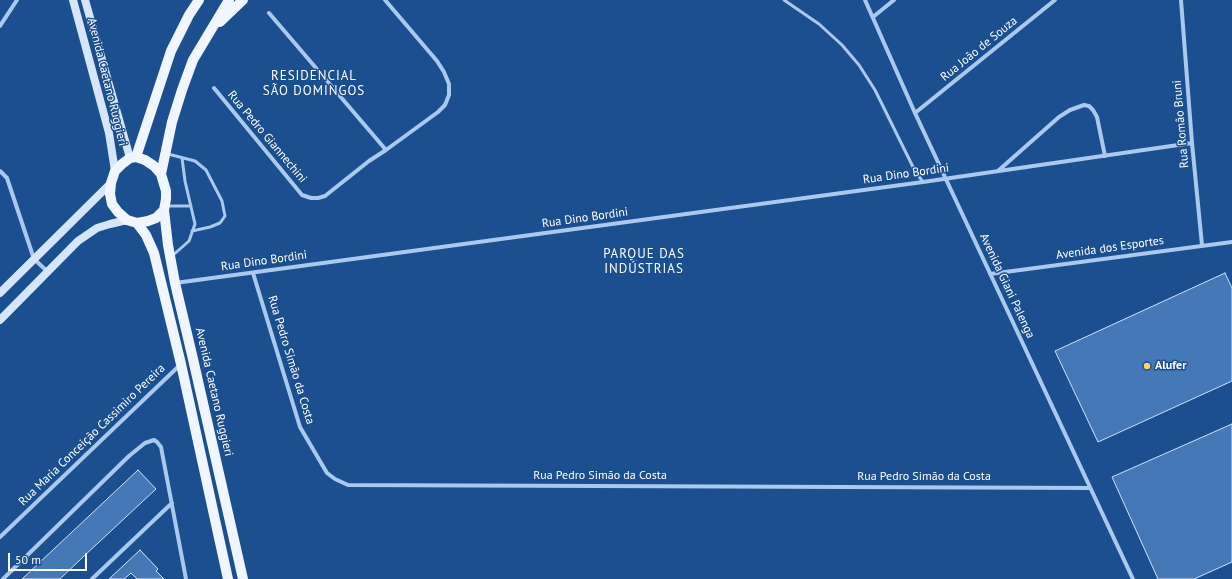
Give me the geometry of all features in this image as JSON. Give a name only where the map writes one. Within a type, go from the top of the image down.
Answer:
[{"type":"main road","name":"Avenida Caetano Ruggieri","points":[[73,0],[109,133],[115,172]]},
{"type":"main road","name":"Avenida Caetano Ruggieri","points":[[85,0],[133,158]]},
{"type":"main road","points":[[133,158],[171,51],[199,0]]},
{"type":"main road","points":[[161,174],[182,90],[193,60],[229,0]]},
{"type":"main road","points":[[208,33],[243,0]]},
{"type":"main road","points":[[0,320],[78,241],[97,228],[110,224],[132,221],[148,221],[156,218],[164,208],[166,191],[161,174],[154,166],[145,160],[133,158],[122,164],[115,172],[111,183],[110,194],[112,204],[118,212],[132,221],[146,235],[154,253],[181,364],[226,579]]},
{"type":"main road","points":[[0,294],[111,183]]},
{"type":"main road","name":"Avenida Caetano Ruggieri","points":[[164,208],[175,283],[243,579]]},
{"type":"street","points":[[0,26],[17,0]]},
{"type":"street","name":"Rua Pedro Giannechini","points":[[214,88],[302,195],[311,198],[325,196],[369,161],[438,112],[445,105],[449,95],[449,84],[437,61],[385,0]]},
{"type":"street","name":"Avenida Giani Palenga","points":[[865,0],[915,113],[1133,579]]},
{"type":"street","points":[[873,17],[894,0]]},
{"type":"street","name":"Rua João de Souza","points":[[915,113],[1055,0]]},
{"type":"street","name":"Rua Romão Bruni","points":[[1181,0],[1192,143],[1202,245]]},
{"type":"street","points":[[269,13],[386,150]]},
{"type":"street","points":[[998,171],[1059,118],[1070,110],[1084,105],[1089,106],[1097,117],[1105,156]]},
{"type":"street","name":"Rua Dino Bordini","points":[[175,283],[947,179],[1192,143]]},
{"type":"street","points":[[0,171],[7,178],[34,259],[48,272]]},
{"type":"street","name":"Avenida dos Esportes","points":[[990,274],[1232,242]]},
{"type":"street","name":"Rua Pedro Simão da Costa","points":[[254,273],[300,427],[327,473],[335,479],[348,485],[1090,488]]},
{"type":"street","name":"Rua Maria Conceição Cassimiro Pereira","points":[[0,536],[181,364]]},
{"type":"street","points":[[3,579],[129,456],[144,443],[150,440],[157,442],[161,447],[186,579]]},
{"type":"street","points":[[92,579],[172,503]]},
{"type":"lane","points":[[784,0],[819,24],[859,65],[875,90],[915,171],[924,182]]},
{"type":"lane","points":[[165,154],[196,161],[206,170],[222,201],[226,216],[220,223],[192,231]]},
{"type":"lane","points":[[170,257],[189,241],[195,224],[185,182],[182,158]]},
{"type":"lane","points":[[164,208],[191,206]]},
{"type":"building","name":"Alufer","points":[[1225,273],[1232,288],[1232,381],[1098,442],[1055,351]]},
{"type":"building","points":[[1232,424],[1232,562],[1194,579],[1158,579],[1112,477]]},
{"type":"building","points":[[138,470],[156,489],[60,579],[22,579]]},
{"type":"building","points":[[140,550],[158,569],[156,571],[164,579],[137,579],[131,573],[124,579],[109,579]]},
{"type":"place","name":"Alufer","points":[[1147,366]]},
{"type":"district","name":"RESIDENCIAL SÃO DOMINGOS","points":[[314,84]]},
{"type":"district","name":"PARQUE DAS INDÚSTRIAS","points":[[644,262]]}]
